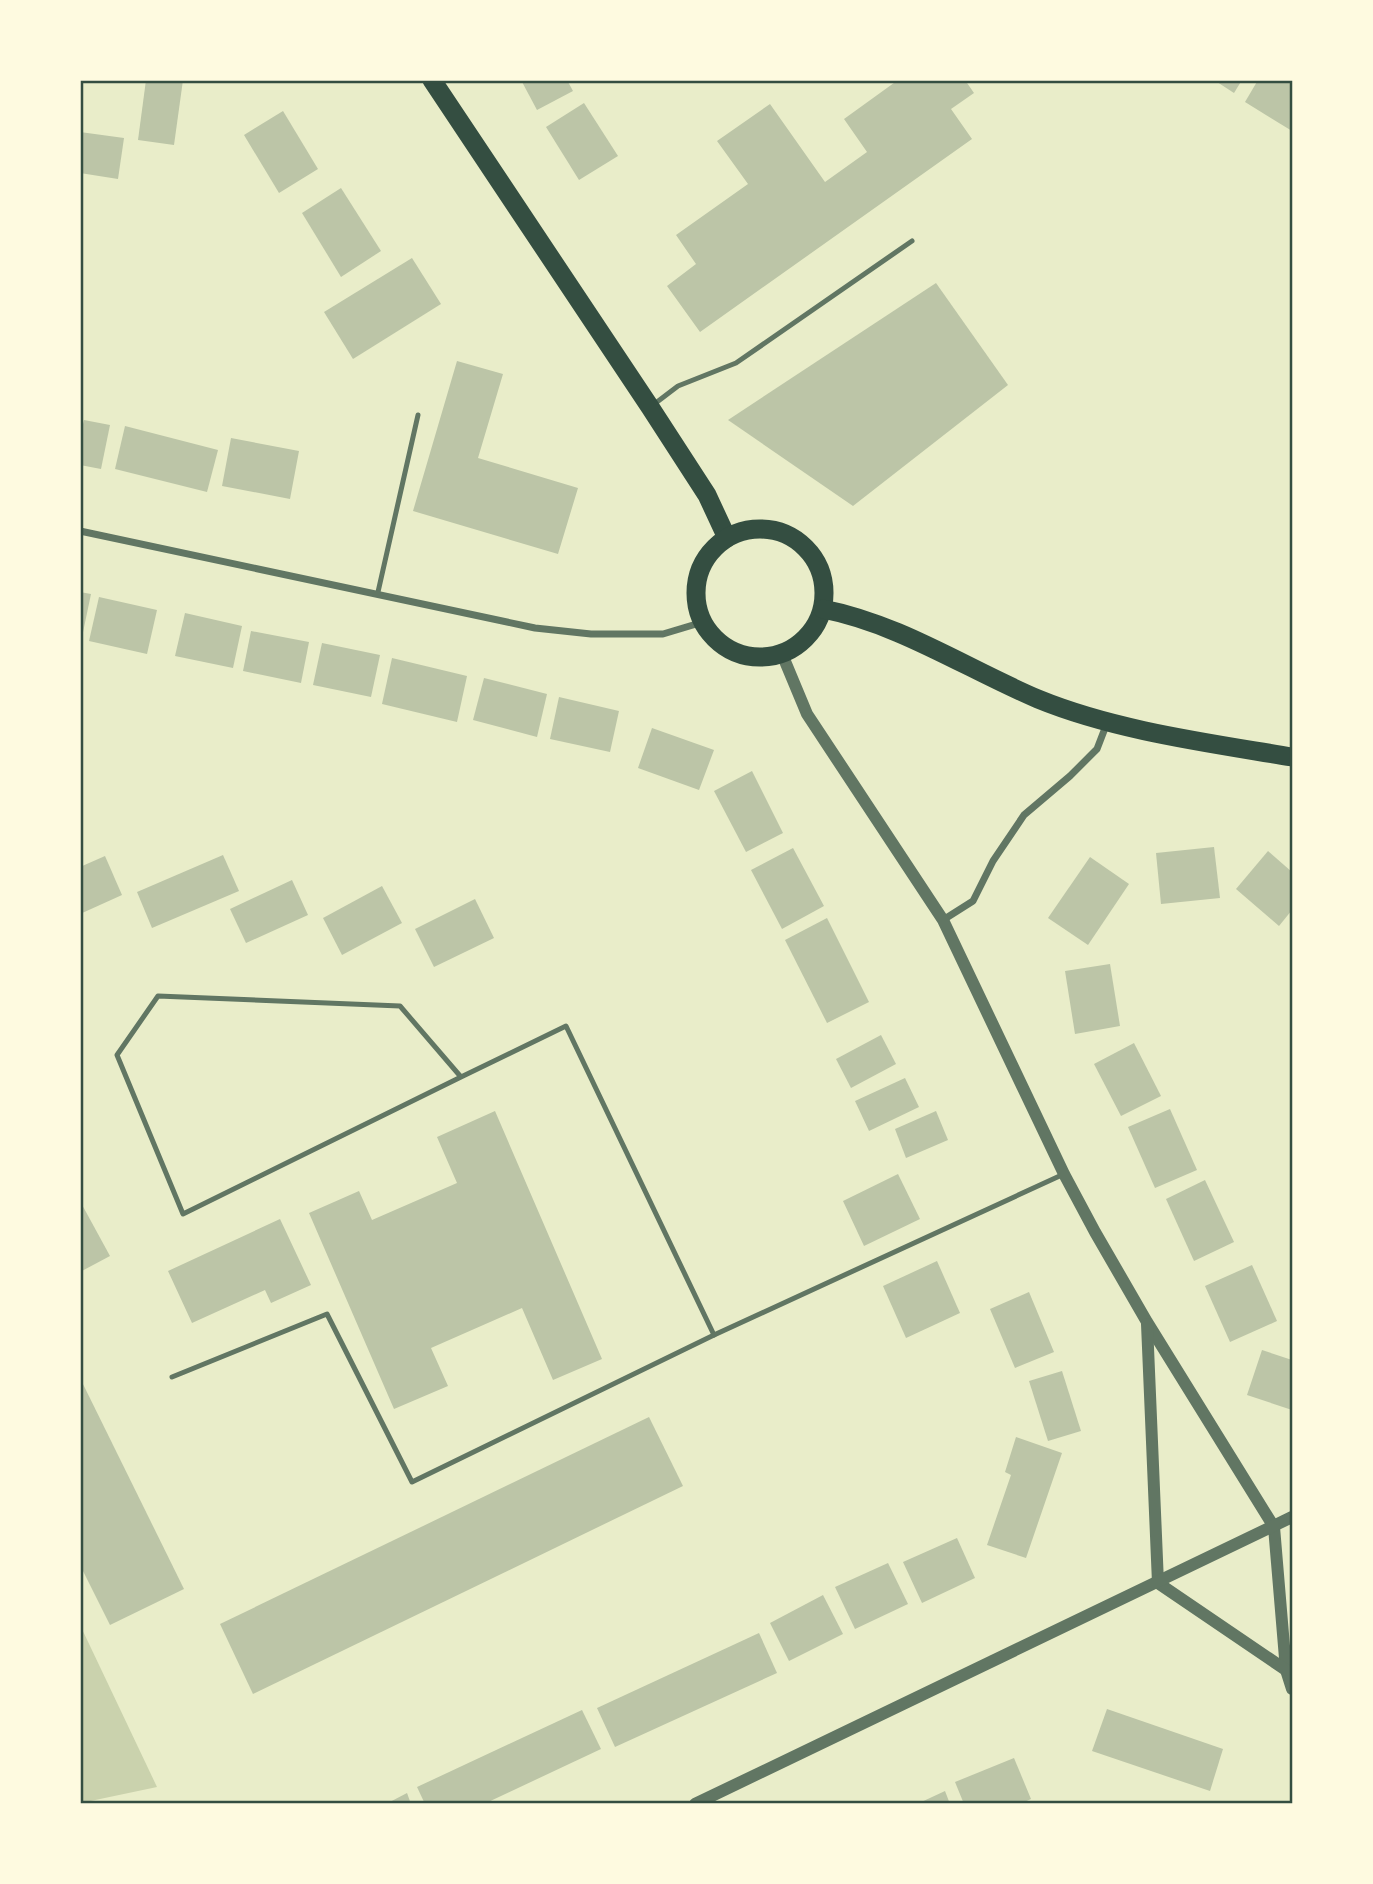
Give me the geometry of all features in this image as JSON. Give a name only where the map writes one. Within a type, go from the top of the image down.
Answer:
[{"type":"highway","points":[[432,80],[707,495],[727,538]]},
{"type":"highway","points":[[749,530],[774,530],[798,541],[807,549],[820,571],[824,583],[823,609],[808,637],[782,654],[758,658],[736,653],[716,641],[703,622],[696,596],[696,583],[706,558],[727,538],[749,530]]},
{"type":"highway","points":[[823,609],[876,623],[1040,700],[1107,723],[1293,757]]},
{"type":"street","points":[[80,530],[535,628],[591,634],[663,634],[703,622]]},
{"type":"street","points":[[782,654],[807,714],[943,920],[1064,1174],[1147,1322],[1274,1527],[1286,1670],[1293,1689]]},
{"type":"street","points":[[943,920],[973,901],[993,861],[1024,815],[1097,749],[1107,723]]},
{"type":"street","points":[[1147,1322],[1158,1583]]},
{"type":"street","points":[[695,1804],[1293,1517]]},
{"type":"street","points":[[1158,1583],[1286,1670]]},
{"type":"lane","points":[[650,407],[678,386],[736,363],[912,241]]},
{"type":"lane","points":[[378,593],[418,415]]},
{"type":"lane","points":[[461,1077],[400,1006],[158,996],[117,1055],[183,1214],[566,1026],[714,1335]]},
{"type":"lane","points":[[172,1377],[327,1314],[411,1482],[714,1335],[1064,1174]]},
{"type":"green space","points":[[81,1627],[157,1787],[81,1803]]},
{"type":"building","points":[[146,80],[183,80],[174,145],[138,140]]},
{"type":"building","points":[[521,80],[567,80],[573,91],[537,110]]},
{"type":"building","points":[[898,80],[965,80],[974,93],[951,109],[972,139],[700,332],[667,286],[696,264],[676,235],[748,184],[717,141],[770,104],[825,182],[867,152],[844,119]]},
{"type":"building","points":[[1214,80],[1242,80],[1234,93]]},
{"type":"building","points":[[1258,80],[1286,80],[1292,85],[1292,131],[1245,102]]},
{"type":"building","points":[[584,103],[618,156],[579,180],[546,127]]},
{"type":"building","points":[[283,111],[318,169],[279,193],[244,135]]},
{"type":"building","points":[[80,132],[124,138],[118,179],[80,173]]},
{"type":"building","points":[[341,188],[381,251],[341,277],[302,213]]},
{"type":"building","points":[[412,258],[441,304],[353,359],[324,312]]},
{"type":"building","points":[[936,283],[1008,385],[853,506],[728,420]]},
{"type":"building","points":[[457,361],[503,374],[478,458],[578,488],[558,554],[413,511]]},
{"type":"building","points":[[84,420],[110,425],[101,469],[80,465],[80,436]]},
{"type":"building","points":[[125,426],[218,450],[207,492],[115,469]]},
{"type":"building","points":[[231,438],[299,451],[290,499],[222,486]]},
{"type":"building","points":[[80,592],[91,594],[82,637],[80,637]]},
{"type":"building","points":[[99,597],[157,610],[147,654],[89,641]]},
{"type":"building","points":[[185,613],[242,626],[233,668],[175,656]]},
{"type":"building","points":[[251,631],[309,642],[301,683],[243,671]]},
{"type":"building","points":[[322,643],[380,655],[371,697],[313,685]]},
{"type":"building","points":[[392,658],[467,676],[457,722],[382,704]]},
{"type":"building","points":[[484,678],[547,694],[537,737],[473,720]]},
{"type":"building","points":[[559,697],[619,711],[610,752],[550,739]]},
{"type":"building","points":[[652,728],[714,750],[699,790],[638,768]]},
{"type":"building","points":[[752,771],[783,833],[746,852],[714,791]]},
{"type":"building","points":[[1214,847],[1220,898],[1161,904],[1156,853]]},
{"type":"building","points":[[793,848],[824,906],[782,929],[751,870]]},
{"type":"building","points":[[1268,851],[1292,872],[1292,910],[1279,926],[1236,889]]},
{"type":"building","points":[[223,855],[239,891],[152,928],[137,892]]},
{"type":"building","points":[[105,856],[122,895],[80,914],[80,867]]},
{"type":"building","points":[[1090,857],[1129,884],[1088,945],[1048,918]]},
{"type":"building","points":[[292,880],[308,915],[246,943],[230,909]]},
{"type":"building","points":[[382,886],[402,923],[342,955],[323,918]]},
{"type":"building","points":[[475,899],[494,938],[434,967],[415,929]]},
{"type":"building","points":[[827,918],[869,1002],[827,1023],[785,940]]},
{"type":"building","points":[[1110,964],[1120,1026],[1075,1034],[1065,971]]},
{"type":"building","points":[[881,1035],[896,1064],[851,1088],[836,1059]]},
{"type":"building","points":[[1134,1043],[1161,1096],[1121,1116],[1094,1064]]},
{"type":"building","points":[[905,1078],[919,1107],[869,1131],[855,1101]]},
{"type":"building","points":[[1170,1109],[1197,1170],[1155,1188],[1128,1127]]},
{"type":"building","points":[[495,1111],[602,1359],[553,1380],[522,1308],[431,1348],[448,1386],[394,1409],[309,1213],[359,1191],[372,1220],[457,1183],[437,1137]]},
{"type":"building","points":[[936,1111],[948,1140],[906,1158],[895,1129]]},
{"type":"building","points":[[898,1174],[920,1219],[864,1246],[843,1201]]},
{"type":"building","points":[[1205,1180],[1234,1242],[1194,1261],[1166,1199]]},
{"type":"building","points":[[80,1201],[110,1256],[80,1272]]},
{"type":"building","points":[[280,1219],[311,1285],[271,1303],[265,1290],[192,1323],[168,1271]]},
{"type":"building","points":[[937,1261],[960,1313],[906,1338],[883,1286]]},
{"type":"building","points":[[1252,1265],[1277,1321],[1230,1342],[1205,1286]]},
{"type":"building","points":[[1029,1292],[1054,1352],[1015,1368],[990,1309]]},
{"type":"building","points":[[1262,1350],[1292,1360],[1292,1410],[1247,1395]]},
{"type":"building","points":[[1062,1371],[1081,1431],[1048,1441],[1029,1381]]},
{"type":"building","points":[[80,1378],[184,1589],[110,1625],[80,1565]]},
{"type":"building","points":[[649,1417],[683,1486],[253,1694],[220,1624]]},
{"type":"building","points":[[1016,1437],[1062,1453],[1026,1558],[987,1545],[1011,1475],[1005,1472]]},
{"type":"building","points":[[957,1538],[975,1578],[922,1603],[903,1562]]},
{"type":"building","points":[[888,1563],[908,1604],[855,1629],[835,1587]]},
{"type":"building","points":[[823,1595],[843,1634],[789,1661],[770,1623]]},
{"type":"building","points":[[759,1633],[777,1673],[615,1747],[597,1708]]},
{"type":"building","points":[[1107,1709],[1223,1749],[1210,1791],[1092,1751]]},
{"type":"building","points":[[582,1710],[601,1749],[484,1804],[425,1804],[417,1787]]},
{"type":"building","points":[[1014,1758],[1031,1799],[1020,1804],[964,1804],[955,1782]]},
{"type":"building","points":[[945,1791],[950,1804],[917,1804]]},
{"type":"building","points":[[407,1793],[411,1804],[386,1804]]}]
